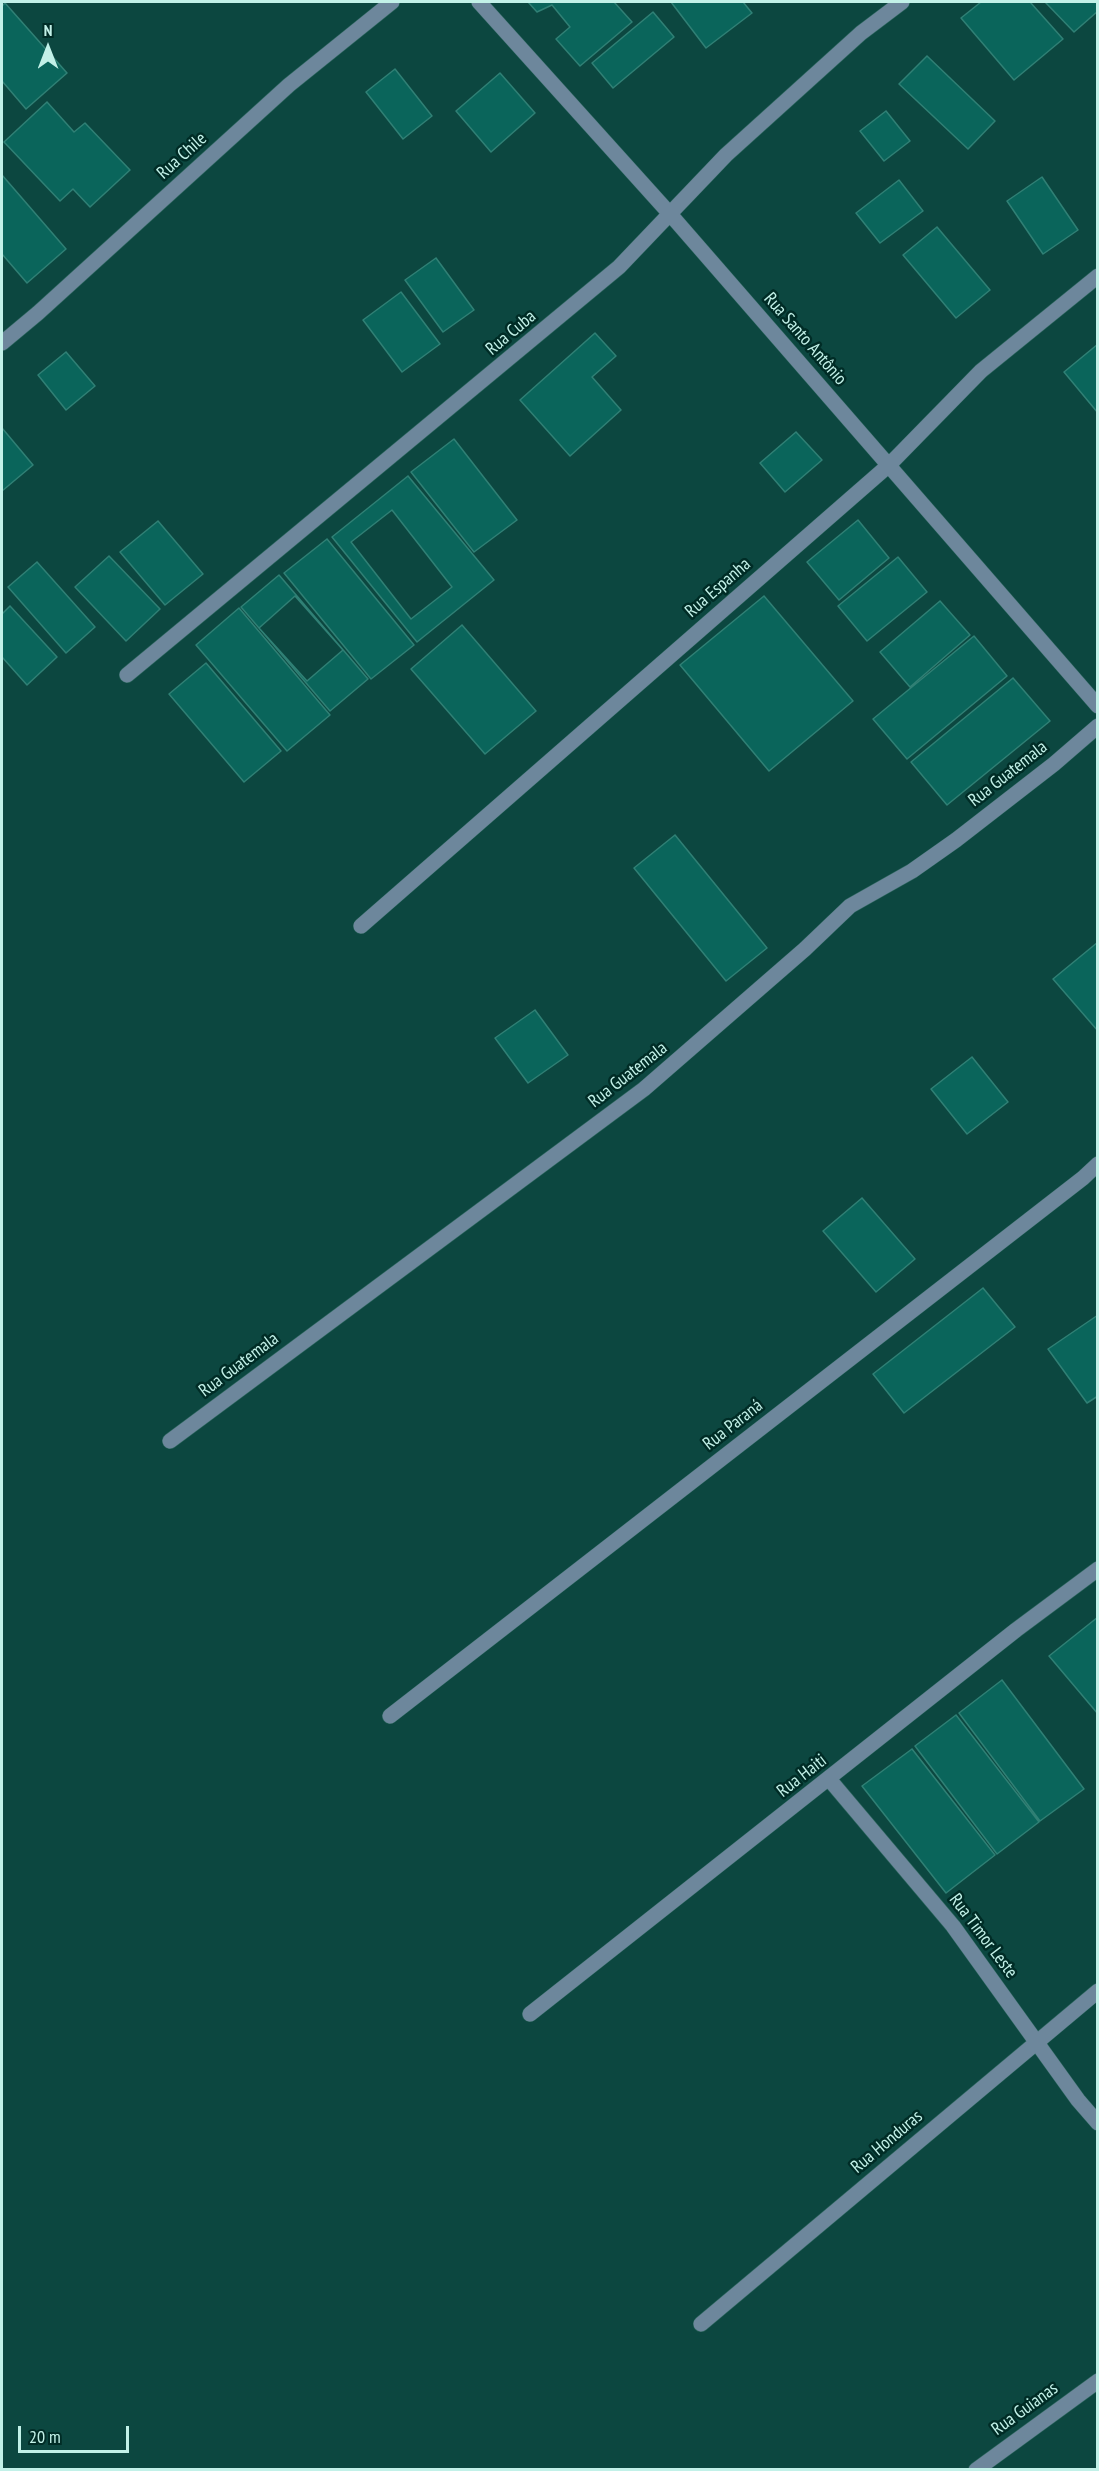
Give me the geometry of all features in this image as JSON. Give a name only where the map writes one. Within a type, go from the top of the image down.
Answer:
[{"type":"street","name":"Rua Chile","points":[[2,343],[289,85],[392,2]]},
{"type":"street","name":"Rua Santo Antônio","points":[[479,2],[670,214],[1098,706]]},
{"type":"street","name":"Rua Cuba","points":[[127,675],[610,275],[734,147],[861,33],[902,2]]},
{"type":"street","name":"Rua Espanha","points":[[361,926],[890,465],[981,371],[1098,276]]},
{"type":"street","name":"Rua Guatemala","points":[[170,1441],[644,1089],[805,949],[850,906],[912,871],[956,840],[1054,764],[1098,726]]},
{"type":"street","name":"Rua Paraná","points":[[390,1716],[1083,1178],[1098,1164]]},
{"type":"street","name":"Rua Haiti","points":[[530,2013],[1016,1630],[1098,1569]]},
{"type":"street","name":"Rua Timor Leste","points":[[829,1779],[953,1926],[1078,2100],[1098,2123]]},
{"type":"street","name":"Rua Honduras","points":[[701,2324],[1098,1991]]},
{"type":"street","name":"Rua Guianas","points":[[976,2469],[1098,2381]]},
{"type":"building","points":[[528,2],[614,2],[632,22],[580,66],[556,39],[570,27],[552,5],[537,12]]},
{"type":"building","points":[[671,2],[743,2],[752,13],[706,48]]},
{"type":"building","points":[[981,2],[1030,2],[1063,39],[1014,80],[961,18]]},
{"type":"building","points":[[1045,2],[1098,2],[1098,11],[1074,32]]},
{"type":"building","points":[[5,3],[67,73],[26,109],[2,81],[2,6]]},
{"type":"building","points":[[653,12],[674,37],[613,88],[592,63]]},
{"type":"building","points":[[927,56],[995,121],[968,149],[899,84]]},
{"type":"building","points":[[395,69],[432,116],[403,139],[366,92]]},
{"type":"building","points":[[500,73],[535,113],[491,152],[456,111]]},
{"type":"building","points":[[47,102],[74,132],[85,123],[130,170],[90,207],[73,189],[60,201],[4,142]]},
{"type":"building","points":[[886,111],[910,141],[884,161],[860,131]]},
{"type":"building","points":[[2,175],[66,249],[27,283],[2,254]]},
{"type":"building","points":[[1042,177],[1078,230],[1043,254],[1007,201]]},
{"type":"building","points":[[899,180],[923,211],[880,243],[856,213]]},
{"type":"building","points":[[937,227],[990,290],[956,318],[903,255]]},
{"type":"building","points":[[436,258],[474,310],[443,332],[405,280]]},
{"type":"building","points":[[401,292],[440,344],[402,372],[363,320]]},
{"type":"building","points":[[595,333],[616,356],[592,377],[621,410],[570,456],[520,400]]},
{"type":"building","points":[[1098,344],[1098,413],[1064,372]]},
{"type":"building","points":[[66,352],[95,386],[66,410],[38,375]]},
{"type":"building","points":[[2,428],[33,465],[2,491]]},
{"type":"building","points":[[796,432],[822,460],[785,492],[760,463]]},
{"type":"building","points":[[454,439],[517,520],[474,552],[411,472]]},
{"type":"building","points":[[408,476],[494,580],[417,642],[332,537]]},
{"type":"building","points":[[392,510],[452,587],[411,619],[351,542]]},
{"type":"building","points":[[858,520],[889,558],[839,600],[807,562]]},
{"type":"building","points":[[158,521],[203,574],[165,605],[120,552]]},
{"type":"building","points":[[327,539],[414,645],[371,679],[284,573]]},
{"type":"building","points":[[109,556],[160,609],[126,641],[75,587]]},
{"type":"building","points":[[898,557],[927,592],[867,641],[838,606]]},
{"type":"building","points":[[37,562],[95,627],[66,653],[8,587]]},
{"type":"building","points":[[279,575],[368,679],[330,711],[241,607]]},
{"type":"building","points":[[295,596],[343,650],[307,681],[259,628]]},
{"type":"building","points":[[764,596],[853,701],[769,771],[680,665]]},
{"type":"building","points":[[940,601],[970,635],[910,687],[880,652]]},
{"type":"building","points":[[10,606],[57,657],[27,685],[2,657],[2,614]]},
{"type":"building","points":[[239,608],[330,715],[287,751],[196,645]]},
{"type":"building","points":[[462,625],[536,711],[485,754],[411,669]]},
{"type":"building","points":[[974,636],[1007,676],[907,759],[873,719]]},
{"type":"building","points":[[206,663],[281,751],[244,782],[169,694]]},
{"type":"building","points":[[1013,678],[1050,721],[947,805],[911,762]]},
{"type":"building","points":[[675,835],[767,948],[726,981],[634,868]]},
{"type":"building","points":[[1098,942],[1098,1031],[1053,979]]},
{"type":"building","points":[[535,1010],[568,1055],[528,1083],[495,1038]]},
{"type":"building","points":[[972,1057],[1008,1102],[967,1134],[931,1089]]},
{"type":"building","points":[[862,1198],[915,1259],[876,1292],[823,1231]]},
{"type":"building","points":[[983,1288],[1015,1327],[904,1413],[873,1374]]},
{"type":"building","points":[[1098,1315],[1098,1396],[1087,1403],[1048,1349]]},
{"type":"building","points":[[1098,1617],[1098,1714],[1049,1656]]},
{"type":"building","points":[[1002,1680],[1084,1789],[1040,1821],[959,1713]]},
{"type":"building","points":[[956,1715],[1039,1822],[997,1854],[915,1746]]},
{"type":"building","points":[[912,1749],[995,1855],[946,1893],[862,1786]]}]
